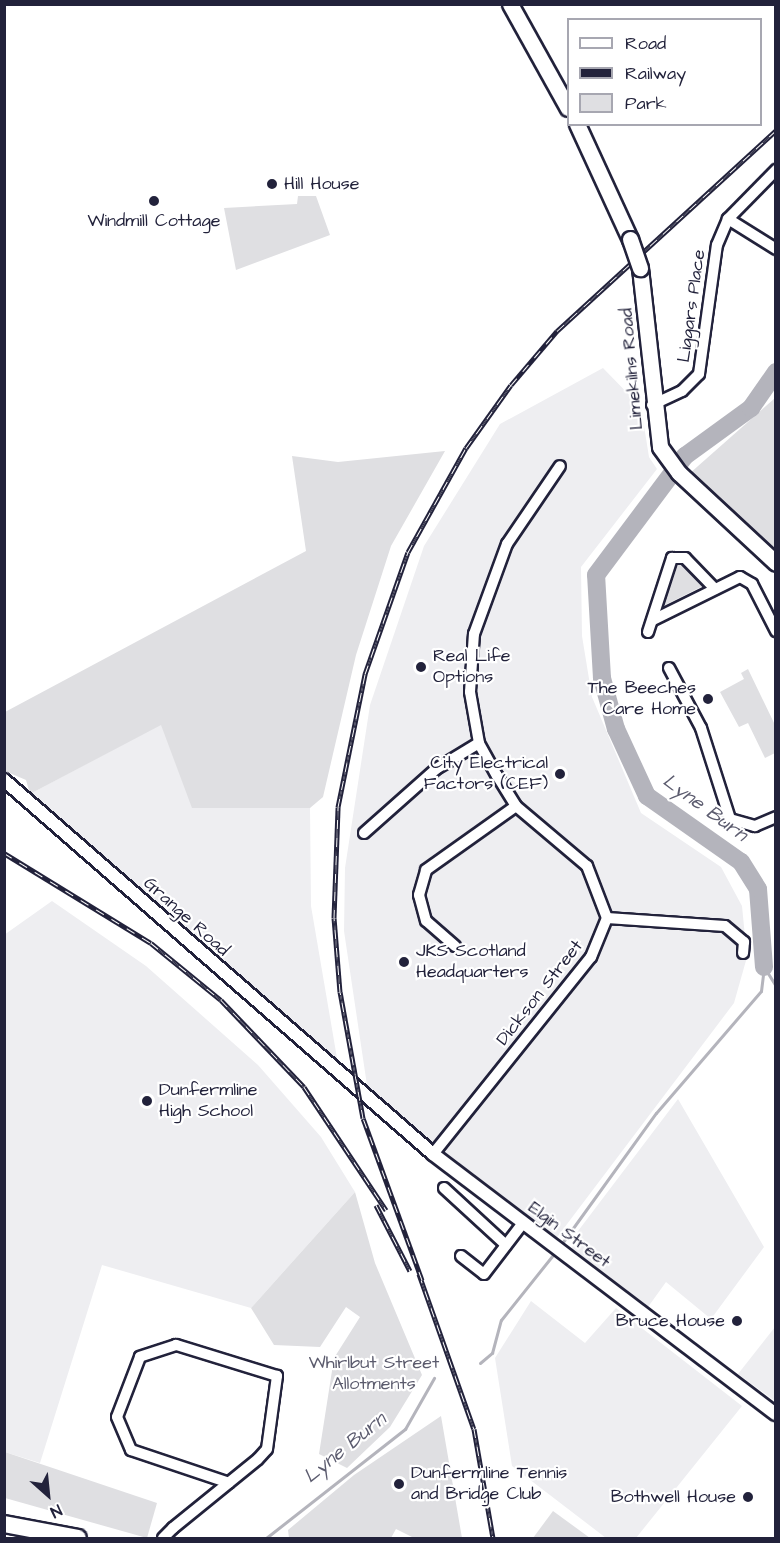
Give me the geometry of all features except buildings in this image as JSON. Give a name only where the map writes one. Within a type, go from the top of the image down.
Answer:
[{"type":"main road","points":[[510,4],[567,106]]},
{"type":"main road","name":"Limekilns Road","points":[[578,126],[630,238],[640,268],[652,405],[673,468],[776,563]]},
{"type":"main road","points":[[4,1524],[78,1539]]},
{"type":"street","name":"Liggars Place","points":[[652,405],[681,391],[699,374],[706,303],[728,219],[776,170]]},
{"type":"street","points":[[728,219],[776,249]]},
{"type":"street","points":[[560,466],[507,544],[474,634],[470,693],[479,743],[516,806],[587,866],[607,918],[725,926],[744,942],[743,953]]},
{"type":"street","points":[[648,632],[672,558],[685,558],[715,589]]},
{"type":"street","points":[[652,620],[715,589],[746,578],[776,631]]},
{"type":"street","points":[[669,668],[701,728],[730,819],[755,826],[776,818]]},
{"type":"street","points":[[364,833],[436,768],[479,743]]},
{"type":"street","name":"Grange Road","points":[[4,780],[345,1079]]},
{"type":"street","points":[[455,946],[426,921],[418,895],[426,870],[516,806]]},
{"type":"street","name":"Dickson Street","points":[[433,1154],[591,957],[607,918]]},
{"type":"street","name":"Elgin Street","points":[[345,1079],[433,1154],[776,1414]]},
{"type":"street","points":[[444,1188],[506,1245]]},
{"type":"street","points":[[461,1256],[484,1274],[524,1223]]},
{"type":"street","points":[[163,1539],[229,1483],[267,1449],[277,1376],[176,1345],[164,1345],[133,1365],[117,1417],[131,1450],[229,1483]]},
{"type":"shaded area","points":[[603,368],[641,407],[649,457],[657,469],[581,567],[582,636],[592,697],[641,813],[721,867],[742,906],[747,957],[734,1003],[555,1240],[368,1092],[344,931],[345,868],[370,705],[424,546],[500,424]]},
{"type":"shaded area","points":[[161,724],[266,804],[310,808],[311,906],[338,1064],[30,794]]},
{"type":"shaded area","name":"Dunfermline High School","points":[[52,901],[146,966],[258,1065],[321,1137],[355,1192],[251,1308],[102,1265],[40,1463],[5,1452],[4,935]]},
{"type":"shaded area","points":[[678,1099],[764,1247],[711,1319],[666,1282],[648,1307],[571,1253],[575,1235]]},
{"type":"shaded area","points":[[531,1301],[585,1343],[616,1308],[742,1406],[636,1538],[606,1538],[512,1466],[495,1358]]},
{"type":"shaded area","points":[[775,1327],[775,1401],[738,1374]]},
{"type":"green space","points":[[298,196],[316,196],[330,235],[236,270],[224,208],[297,204]]},
{"type":"green space","points":[[775,398],[775,553],[689,474]]},
{"type":"green space","points":[[445,451],[391,546],[356,655],[323,797],[310,808],[192,808],[161,725],[30,794],[26,780],[5,771],[5,712],[306,551],[292,456],[338,462]]},
{"type":"green space","points":[[673,564],[682,564],[703,586],[659,608]]},
{"type":"green space","points":[[748,669],[775,725],[775,753],[765,758],[748,723],[739,727],[720,692],[744,679],[741,673]]},
{"type":"green space","name":"Whirlbut Street Allotments","points":[[355,1192],[375,1263],[422,1375],[390,1427],[347,1468],[319,1454],[334,1358],[360,1317],[346,1307],[320,1347],[274,1345],[251,1308]]},
{"type":"green space","name":"Dunfermline Tennis and Bridge Club","points":[[441,1416],[462,1538],[414,1538],[396,1529],[391,1538],[289,1538],[288,1530],[354,1475]]},
{"type":"green space","points":[[5,1452],[157,1503],[147,1538],[5,1498]]},
{"type":"green space","points":[[553,1511],[590,1538],[533,1538]]},
{"type":"waterway","name":"Lyne Burn","points":[[764,967],[758,889],[741,862],[647,796],[616,729],[602,678],[596,575],[685,456],[751,408],[776,372]]},
{"type":"waterway","points":[[764,967],[776,986]]},
{"type":"waterway","name":"Lyne Burn","points":[[560,1246],[656,1113],[761,991],[764,967]]},
{"type":"waterway","name":"Lyne Burn","points":[[480,1363],[492,1353],[501,1320],[556,1251]]},
{"type":"waterway","name":"Lyne Burn","points":[[266,1538],[405,1429],[434,1378]]},
{"type":"railway","points":[[422,1280],[363,1118],[340,992],[334,918],[338,807],[365,674],[408,552],[466,448],[511,385],[557,331],[776,130]]},
{"type":"railway","points":[[4,853],[151,943],[221,1000],[304,1087],[386,1210]]},
{"type":"railway","points":[[376,1205],[410,1271]]},
{"type":"railway","points":[[419,1274],[474,1429],[493,1538]]},
{"type":"place","name":"Hill House","points":[[272,184]]},
{"type":"place","name":"Windmill Cottage","points":[[154,201]]},
{"type":"place","name":"Real Life Options","points":[[421,667]]},
{"type":"place","name":"The Beeches Care Home","points":[[708,699]]},
{"type":"place","name":"City Electrical Factors (CEF)","points":[[560,774]]},
{"type":"place","name":"JKS Scotland Headquarters","points":[[404,962]]},
{"type":"place","name":"Dunfermline High School","points":[[147,1101]]},
{"type":"place","name":"Bruce House","points":[[737,1321]]},
{"type":"place","name":"Dunfermline Tennis and Bridge Club","points":[[399,1484]]},
{"type":"place","name":"Bothwell House","points":[[748,1497]]}]
